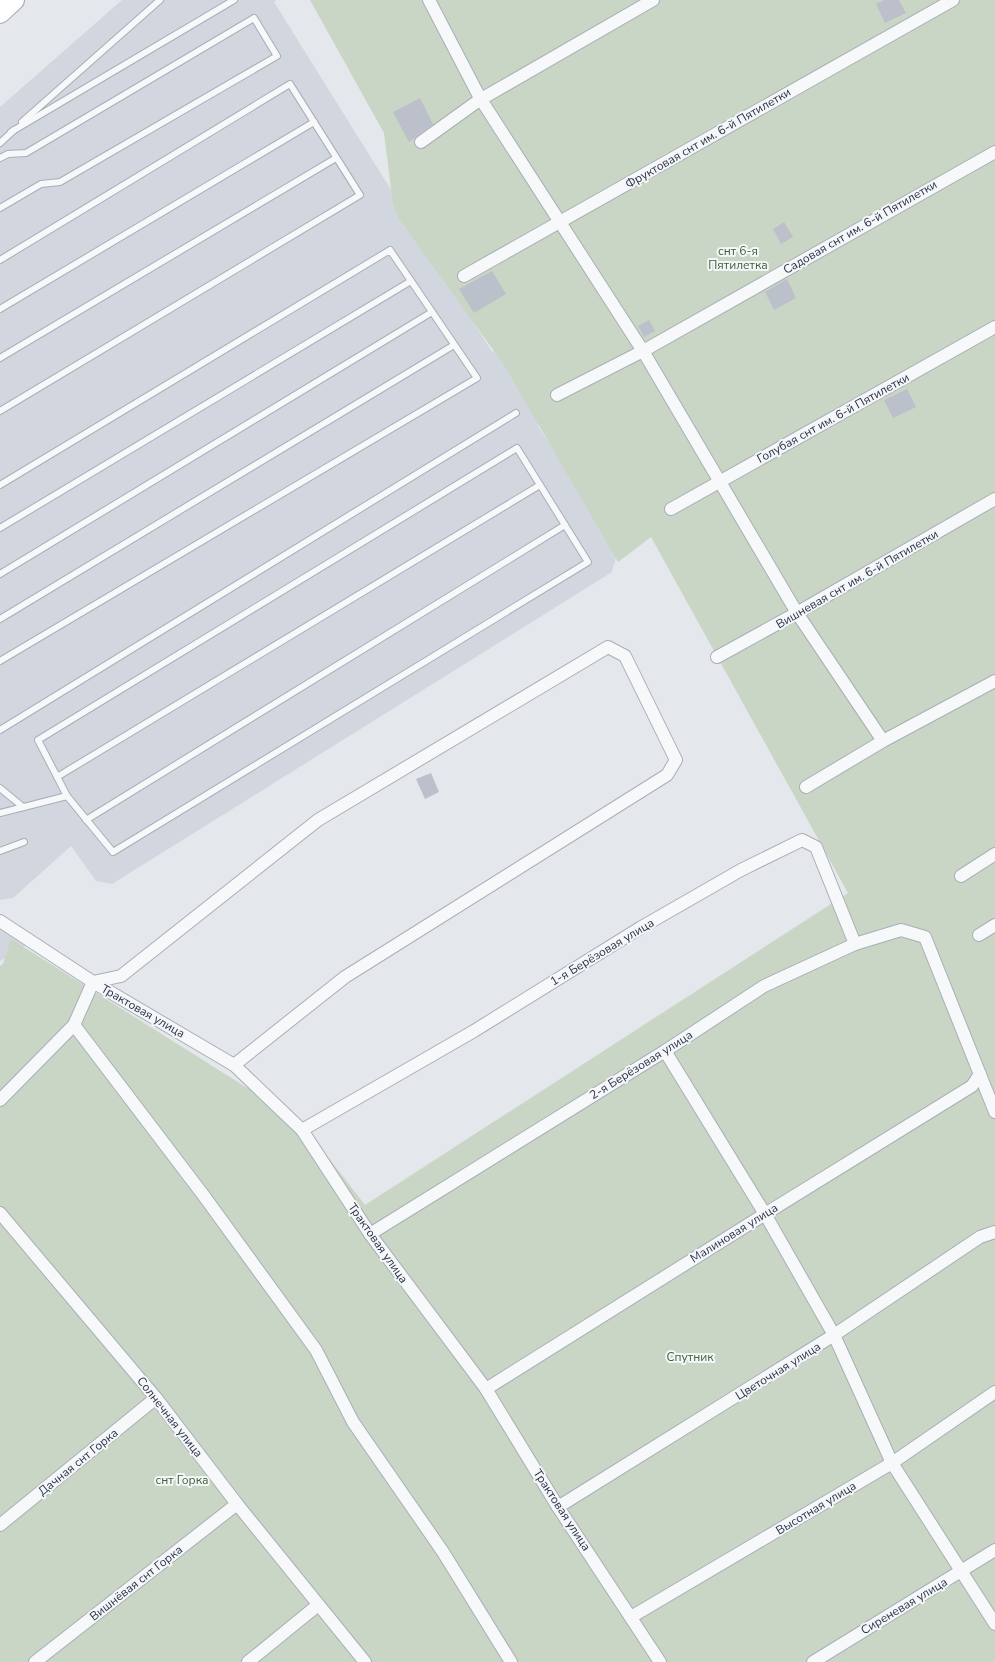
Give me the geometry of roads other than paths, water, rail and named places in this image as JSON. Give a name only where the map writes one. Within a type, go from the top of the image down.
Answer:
[{"type":"street","points":[[428,0],[480,98],[643,351],[718,481],[797,613],[883,741]]},
{"type":"street","points":[[421,142],[478,101],[480,98],[483,98],[653,0]]},
{"type":"street","name":"Фруктовая снт им. 6-й Пятилетки","points":[[464,276],[952,0]]},
{"type":"street","name":"Садовая снт им. 6-й Пятилетки","points":[[558,395],[643,351],[995,152]]},
{"type":"street","name":"Голубая снт им. 6-й Пятилетки","points":[[671,509],[718,481],[995,327]]},
{"type":"street","name":"Вишневая снт им. 6-й Пятилетки","points":[[718,657],[995,499]]},
{"type":"street","points":[[0,1100],[74,1025],[93,982],[121,976],[318,820],[608,647],[624,656],[676,760],[666,775],[346,977],[234,1065]]},
{"type":"street","points":[[806,787],[883,741],[995,681]]},
{"type":"street","name":"1-я Берёзовая улица","points":[[302,1130],[474,1031],[640,928],[741,870],[802,840],[816,847],[855,944]]},
{"type":"street","points":[[961,876],[995,854]]},
{"type":"street","name":"Трактовая улица","points":[[0,921],[93,982],[234,1065],[302,1130],[370,1234],[486,1389],[558,1507],[660,1662]]},
{"type":"street","points":[[979,934],[995,925]]},
{"type":"street","name":"2-я Берёзовая улица","points":[[370,1234],[664,1051],[764,986],[855,944],[901,930],[925,937],[980,1074]]},
{"type":"street","points":[[74,1025],[204,1196],[316,1350],[352,1422],[443,1552],[511,1662]]},
{"type":"street","points":[[664,1051],[764,1214],[834,1335],[892,1463],[995,1624]]},
{"type":"street","points":[[980,1074],[995,1112]]},
{"type":"street","name":"Малиновая улица","points":[[486,1389],[764,1214],[972,1086],[980,1074]]},
{"type":"street","name":"Солнечная улица","points":[[0,1213],[156,1398],[237,1504],[365,1662]]},
{"type":"street","name":"Цветочная улица","points":[[558,1507],[834,1335],[980,1237],[995,1232]]},
{"type":"street","name":"Высотная улица","points":[[631,1617],[892,1463],[995,1392]]},
{"type":"street","name":"Дачная снт Горка","points":[[0,1525],[156,1398]]},
{"type":"street","name":"Вишнёвая снт Горка","points":[[35,1662],[237,1504]]},
{"type":"street","name":"Сиреневая улица","points":[[813,1662],[995,1550]]},
{"type":"street","points":[[248,1662],[318,1605]]},
{"type":"lane","points":[[0,143],[160,0]]},
{"type":"lane","points":[[12,132],[234,0]]},
{"type":"lane","points":[[0,158],[8,154],[26,153],[254,18],[277,56],[60,182],[42,184],[0,208]]},
{"type":"lane","points":[[0,260],[290,84],[360,195],[0,411]]},
{"type":"lane","points":[[0,309],[314,122]]},
{"type":"lane","points":[[0,358],[336,158]]},
{"type":"lane","points":[[0,485],[390,250],[476,378],[0,662]]},
{"type":"lane","points":[[0,528],[411,281]]},
{"type":"lane","points":[[0,574],[432,312]]},
{"type":"lane","points":[[0,619],[454,345]]},
{"type":"lane","points":[[0,730],[516,413]]},
{"type":"lane","points":[[517,448],[565,525],[588,562],[113,852],[67,796],[38,740],[517,448]]},
{"type":"lane","points":[[57,777],[540,485]]},
{"type":"lane","points":[[86,820],[565,525]]},
{"type":"lane","points":[[0,788],[23,807]]},
{"type":"lane","points":[[0,813],[67,796]]},
{"type":"lane","points":[[0,851],[24,842]]},
{"type":"park label","name":"снт 6-я Пятилетка","points":[[738,258]]},
{"type":"park label","name":"Спутник","points":[[690,1357]]},
{"type":"park label","name":"снт Горка","points":[[182,1480]]}]
